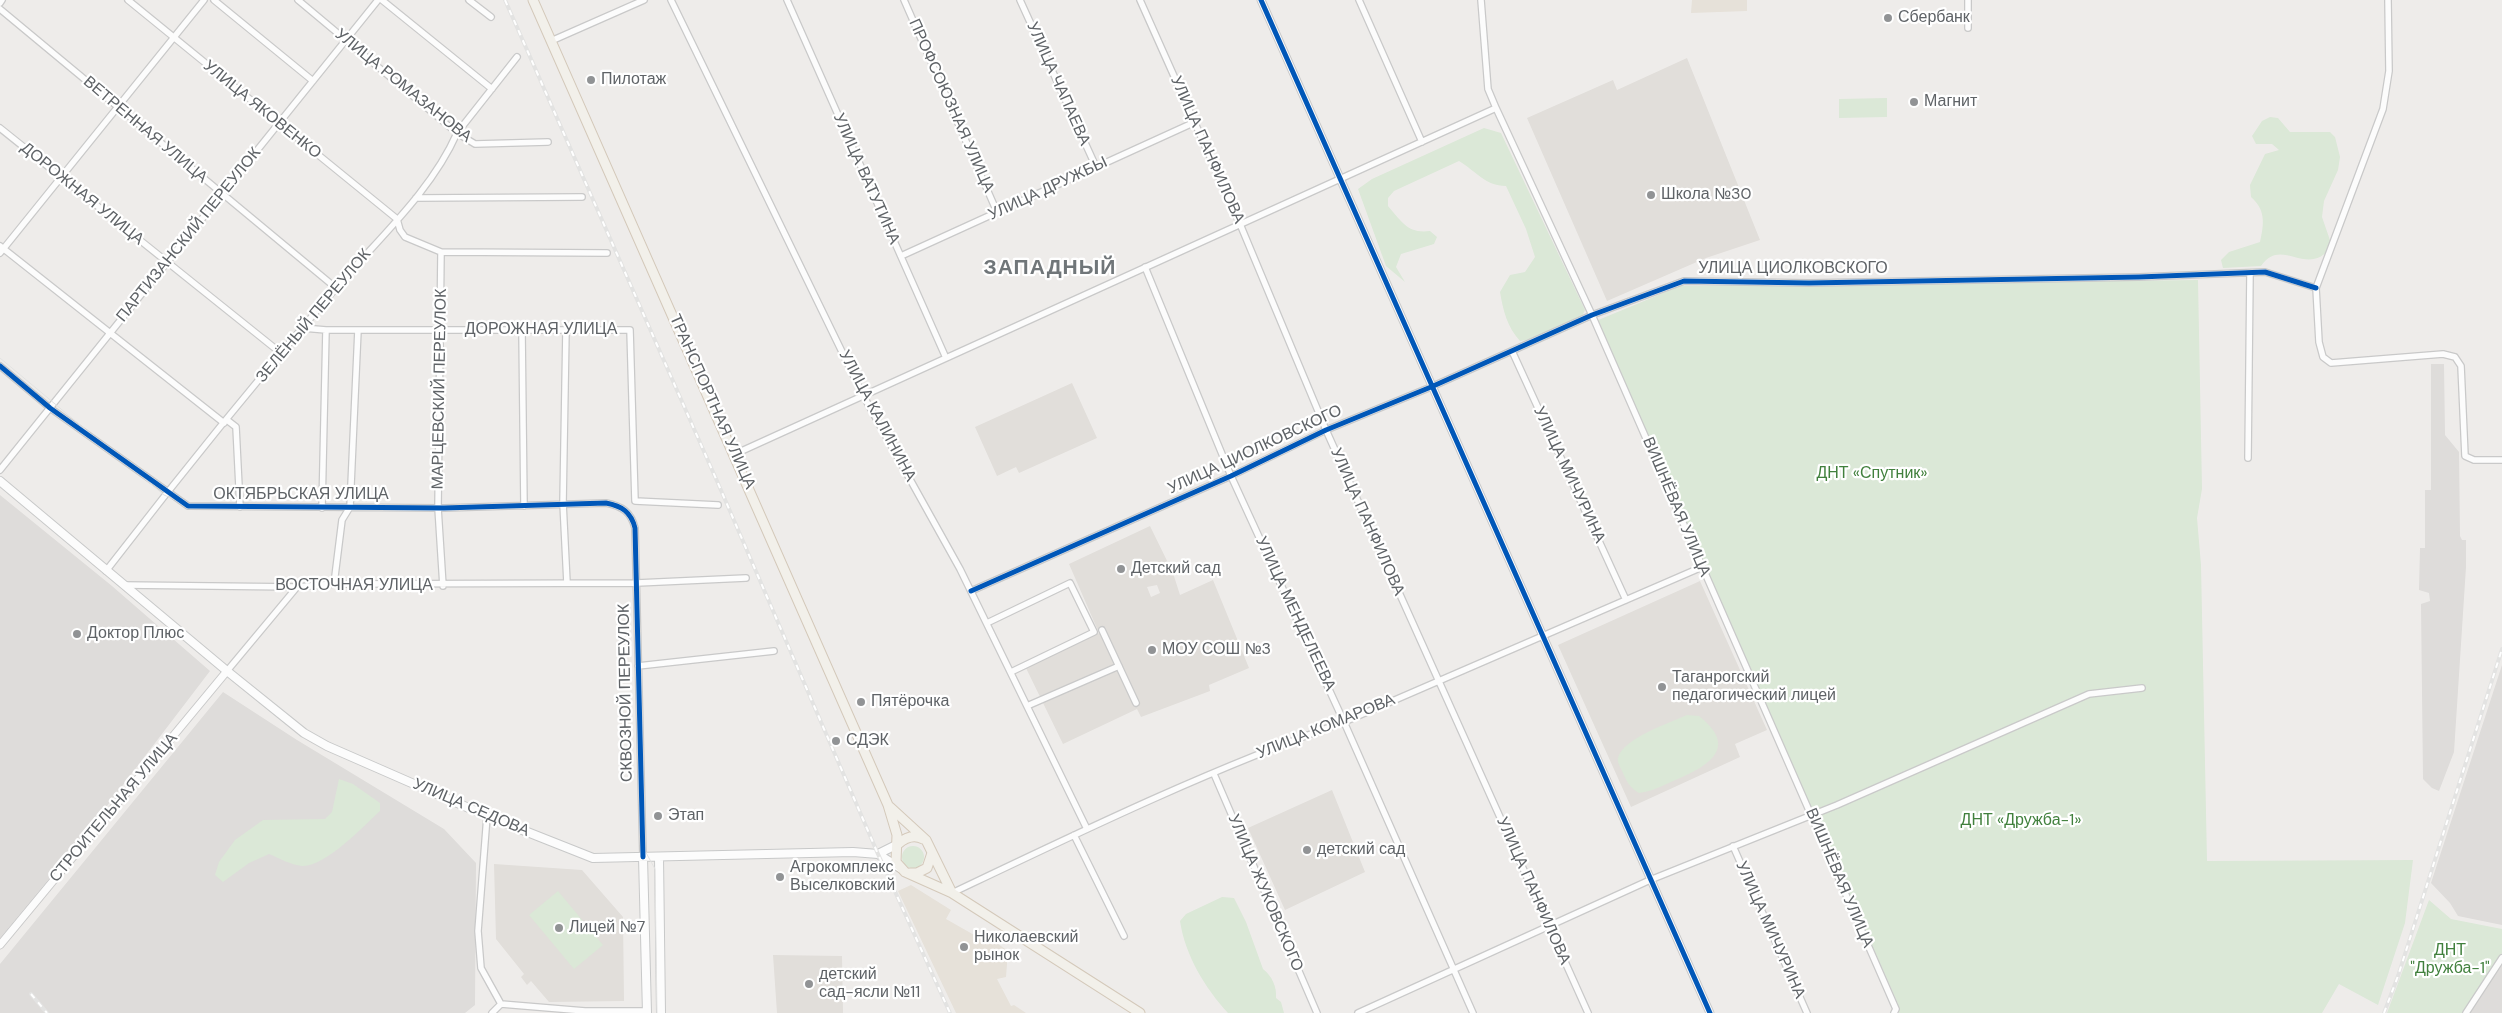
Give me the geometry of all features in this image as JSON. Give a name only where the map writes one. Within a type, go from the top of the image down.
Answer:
[{"type":"main road","name":"ТРАНСПОРТНАЯ УЛИЦА","points":[[533,0],[735,454],[888,805]]},
{"type":"main road","points":[[0,481],[124,585]]},
{"type":"main road","name":"УЛИЦА СЕДОВА","points":[[124,585],[227,672],[304,733],[327,746],[486,816],[586,856],[659,857],[853,852],[878,854],[903,870]]},
{"type":"main road","points":[[888,805],[926,840],[932,848],[952,893]]},
{"type":"main road","points":[[888,805],[898,844],[895,856],[903,870],[952,893],[1140,1013]]},
{"type":"main road","points":[[878,854],[898,844],[906,837],[916,836],[926,840]]},
{"type":"main road","points":[[903,870],[917,873],[927,868],[932,856],[932,848]]},
{"type":"main road","points":[[643,857],[646,1012]]},
{"type":"main road","points":[[659,857],[661,1013]]},
{"type":"street","name":"УЛИЦА ЯКОВЕНКО","points":[[128,0],[397,219]]},
{"type":"street","points":[[204,0],[1,249],[109,334],[225,421],[236,427],[240,508]]},
{"type":"street","points":[[214,0],[313,81]]},
{"type":"street","name":"УЛИЦА РОМАЗАНОВА","points":[[298,0],[457,133],[475,144],[548,142]]},
{"type":"street","name":"ПАРТИЗАНСКИЙ ПЕРЕУЛОК","points":[[0,470],[378,0]]},
{"type":"street","points":[[382,0],[492,89]]},
{"type":"street","points":[[470,0],[491,17]]},
{"type":"street","points":[[551,41],[644,0]]},
{"type":"street","name":"УЛИЦА КАЛИНИНА","points":[[671,0],[863,395],[971,591],[1087,829]]},
{"type":"street","name":"УЛИЦА ВАТУТИНА","points":[[787,0],[946,358]]},
{"type":"street","name":"ПРОФСОЮЗНАЯ УЛИЦА","points":[[904,0],[997,212]]},
{"type":"street","name":"УЛИЦА ЧАПАЕВА","points":[[1020,0],[1096,167]]},
{"type":"street","name":"УЛИЦА ПАНФИЛОВА","points":[[1140,0],[1240,224],[1326,430],[1588,1013]]},
{"type":"street","points":[[1260,0],[1710,1013]]},
{"type":"street","points":[[1359,0],[1422,142]]},
{"type":"street","name":"ВИШНЁВАЯ УЛИЦА","points":[[1481,0],[1488,88],[1496,108],[1592,315],[1812,815],[1895,1011]]},
{"type":"street","points":[[1968,0],[1968,28]]},
{"type":"street","points":[[2388,0],[2389,71],[2383,109],[2316,288],[2319,342],[2323,357],[2331,363],[2443,354],[2455,357],[2461,366],[2465,456],[2474,460],[2502,460]]},
{"type":"street","name":"ВЕТРЕННАЯ УЛИЦА","points":[[0,9],[336,288]]},
{"type":"street","name":"ЗЕЛЁНЫЙ ПЕРЕУЛОК","points":[[106,571],[225,421],[336,288],[416,198],[452,145],[457,133],[517,58]]},
{"type":"street","points":[[735,454],[1496,108]]},
{"type":"street","name":"УЛИЦА ДРУЖБЫ","points":[[901,256],[1194,122]]},
{"type":"street","name":"ДОРОЖНАЯ УЛИЦА","points":[[0,128],[282,354]]},
{"type":"street","points":[[416,198],[582,197]]},
{"type":"street","points":[[397,219],[400,230],[405,237],[441,252],[607,253]]},
{"type":"street","name":"МАРЦЕВСКИЙ ПЕРЕУЛОК","points":[[441,252],[442,330],[438,508],[443,586]]},
{"type":"street","name":"УЛИЦА МЕНДЕЛЕЕВА","points":[[1145,267],[1231,476],[1344,722],[1473,1013]]},
{"type":"street","name":"УЛИЦА ЦИОЛКОВСКОГО","points":[[971,591],[1231,476],[1326,430],[1431,387],[1592,315],[1684,281],[1819,282],[2139,277],[2265,272],[2316,288]]},
{"type":"street","points":[[2248,458],[2250,273]]},
{"type":"street","name":"ДОРОЖНАЯ УЛИЦА","points":[[303,328],[326,330],[630,330],[635,501],[718,505]]},
{"type":"street","points":[[322,508],[326,330]]},
{"type":"street","points":[[334,584],[342,520],[350,507],[358,330]]},
{"type":"street","points":[[522,330],[524,506]]},
{"type":"street","points":[[566,330],[563,504],[567,583]]},
{"type":"street","name":"УЛИЦА МИЧУРИНА","points":[[1512,351],[1626,600]]},
{"type":"street","name":"ОКТЯБРЬСКАЯ УЛИЦА","points":[[0,366],[50,408],[188,506],[240,508],[438,508],[615,504],[627,512],[635,528]]},
{"type":"street","name":"СКВОЗНОЙ ПЕРЕУЛОК","points":[[635,528],[643,857]]},
{"type":"street","name":"УЛИЦА КОМАРОВА","points":[[952,893],[1087,829],[1289,741],[1344,722],[1702,567]]},
{"type":"street","name":"ВОСТОЧНАЯ УЛИЦА","points":[[124,585],[297,587],[334,584],[443,586],[637,583],[746,578]]},
{"type":"street","points":[[987,623],[1070,583],[1094,632],[1011,672]]},
{"type":"street","points":[[227,672],[297,587]]},
{"type":"street","points":[[1102,630],[1136,703]]},
{"type":"street","points":[[638,666],[774,651]]},
{"type":"street","points":[[1027,706],[1119,666]]},
{"type":"street","name":"СТРОИТЕЛЬНАЯ УЛИЦА","points":[[0,945],[227,672]]},
{"type":"street","points":[[1358,1013],[1650,880],[1812,815],[2089,694],[2142,688]]},
{"type":"street","name":"УЛИЦА ЖУКОВСКОГО","points":[[1214,774],[1317,1013]]},
{"type":"street","points":[[486,816],[478,931],[481,968],[501,1004]]},
{"type":"street","points":[[1074,835],[1124,936]]},
{"type":"street","name":"УЛИЦА МИЧУРИНА","points":[[1733,846],[1808,1013]]},
{"type":"street","points":[[2466,1013],[2502,958]]},
{"type":"street","points":[[492,1013],[501,1004],[585,1011],[646,1012]]},
{"type":"shaded area","points":[[1692,0],[1747,0],[1747,11],[1691,13]]},
{"type":"shaded area","name":"Школа №30","points":[[1687,58],[1760,240],[1706,258],[1607,301],[1527,118],[1613,80],[1617,90]]},
{"type":"shaded area","points":[[2431,364],[2444,364],[2445,435],[2459,452],[2460,536],[2462,540],[2466,540],[2466,567],[2454,752],[2439,791],[2432,788],[2423,779],[2421,604],[2430,601],[2429,593],[2419,590],[2420,548],[2425,548],[2425,490],[2431,490]]},
{"type":"shaded area","points":[[1072,383],[1097,438],[1019,473],[1016,467],[997,476],[975,427]]},
{"type":"shaded area","points":[[0,495],[112,586],[210,671],[81,840],[0,938]]},
{"type":"shaded area","name":"МОУ СОШ №3","points":[[1150,526],[1173,573],[1180,595],[1213,580],[1249,668],[1209,685],[1210,691],[1141,717],[1137,709],[1063,744],[1026,668],[1099,633],[1069,564]],"holes":[[[1157,585],[1160,593],[1151,597],[1147,587]]]},
{"type":"shaded area","name":"Таганрогский педагогический лицей","points":[[1700,581],[1767,730],[1735,744],[1740,757],[1631,807],[1558,645]]},
{"type":"shaded area","points":[[2502,665],[2502,925],[2458,916],[2450,903],[2431,883]]},
{"type":"shaded area","points":[[223,692],[297,740],[444,829],[476,863],[475,1005],[465,1013],[0,1013],[0,964]]},
{"type":"shaded area","name":"детский сад","points":[[1332,790],[1365,872],[1285,910],[1248,828]]},
{"type":"shaded area","name":"Лицей №7","points":[[494,864],[582,870],[623,917],[624,1001],[549,1002],[531,981],[527,985],[521,977],[524,974],[496,939]]},
{"type":"shaded area","name":"Николаевский рынок","points":[[911,885],[951,910],[946,919],[990,944],[998,944],[1008,951],[1006,977],[997,979],[1011,1006],[1014,1005],[1026,1013],[956,1013],[898,891]]},
{"type":"shaded area","name":"детский сад-ясли №11","points":[[773,955],[842,956],[843,1013],[777,1013]]},
{"type":"shaded area","points":[[2502,965],[2502,1013],[2469,1013]]},
{"type":"green space","points":[[1887,98],[1887,117],[1839,118],[1839,99]]},
{"type":"green space","points":[[2270,117],[2278,118],[2290,132],[2330,132],[2335,137],[2340,157],[2338,170],[2324,201],[2322,217],[2332,246],[2323,255],[2313,259],[2277,255],[2269,258],[2261,266],[2223,268],[2221,260],[2229,252],[2260,242],[2263,218],[2259,207],[2251,197],[2250,185],[2265,154],[2279,150],[2272,144],[2256,144],[2252,136],[2262,121]]},
{"type":"green space","points":[[1484,128],[1501,133],[1585,310],[1580,320],[1542,337],[1520,341],[1506,318],[1500,292],[1510,275],[1525,272],[1535,257],[1526,229],[1506,186],[1486,181],[1459,161],[1394,191],[1388,198],[1388,206],[1402,222],[1411,229],[1430,231],[1437,237],[1434,244],[1401,254],[1396,267],[1405,282],[1386,266],[1358,189],[1372,179]]},
{"type":"green space","points":[[2198,280],[2202,489],[2197,518],[2201,565],[2207,861],[2413,860],[2405,923],[2378,1005],[2339,984],[2322,1013],[1899,1013],[1898,1004],[1596,321],[1680,286]]},
{"type":"green space","points":[[1687,715],[1699,716],[1717,736],[1718,745],[1716,753],[1702,767],[1692,773],[1655,789],[1639,793],[1627,782],[1619,764],[1618,758],[1622,751],[1629,744],[1648,732]]},
{"type":"green space","points":[[339,779],[353,784],[380,803],[380,811],[333,853],[311,865],[302,866],[289,863],[269,854],[249,863],[223,882],[215,875],[219,862],[235,840],[263,820],[325,819],[332,812]]},
{"type":"green space","points":[[913,846],[921,849],[924,857],[921,865],[913,868],[905,865],[902,857],[905,849]]},
{"type":"green space","points":[[558,891],[603,945],[574,969],[529,915]]},
{"type":"green space","points":[[1222,897],[1234,898],[1246,922],[1263,969],[1273,982],[1276,998],[1281,1002],[1284,1013],[1228,1013],[1197,970],[1186,946],[1180,921],[1186,914]]},
{"type":"green space","name":"ДНТ \"Дружба-1\"","points":[[2429,900],[2451,919],[2502,929],[2502,953],[2462,1013],[2387,1013]]},
{"type":"tram line","points":[[0,358],[164,495],[188,505],[438,506],[606,501],[626,509],[637,528],[644,849],[655,869],[657,1013]]},
{"type":"railway","points":[[505,0],[717,481],[878,854],[950,1013]]},
{"type":"railway","points":[[2384,1013],[2398,976],[2502,649]]},
{"type":"railway","points":[[31,994],[47,1013]]},
{"type":"cycle path","points":[[1261,0],[1710,1013]]},
{"type":"cycle path","points":[[971,591],[1231,476],[1326,430],[1431,387],[1592,315],[1684,281],[1809,283],[2139,277],[2265,272],[2316,288]]},
{"type":"cycle path","points":[[0,366],[50,408],[188,506],[444,508],[606,503],[617,506],[625,511],[631,518],[635,528],[643,857]]},
{"type":"place","name":"Сбербанк","points":[[1888,18]]},
{"type":"place","name":"Пилотаж","points":[[591,80]]},
{"type":"place","name":"Магнит","points":[[1914,102]]},
{"type":"place","name":"Школа №30","points":[[1651,195]]},
{"type":"place","name":"Детский сад","points":[[1121,569]]},
{"type":"place","name":"Доктор Плюс","points":[[77,634]]},
{"type":"place","name":"МОУ СОШ №3","points":[[1152,650]]},
{"type":"place","name":"Таганрогский педагогический лицей","points":[[1662,687]]},
{"type":"place","name":"Пятёрочка","points":[[861,702]]},
{"type":"place","name":"СДЭК","points":[[836,741]]},
{"type":"place","name":"Этап","points":[[658,816]]},
{"type":"place","name":"детский сад","points":[[1307,850]]},
{"type":"place","name":"Агрокомплекс Выселковский","points":[[780,877]]},
{"type":"place","name":"Лицей №7","points":[[559,928]]},
{"type":"place","name":"Николаевский рынок","points":[[964,947]]},
{"type":"place","name":"детский сад-ясли №11","points":[[809,984]]},
{"type":"district","name":"ЗАПАДНЫЙ","points":[[1050,268]]},
{"type":"park label","name":"ДНТ «Спутник»","points":[[1872,474]]},
{"type":"park label","name":"ДНТ «Дружба-1»","points":[[2021,821]]}]
